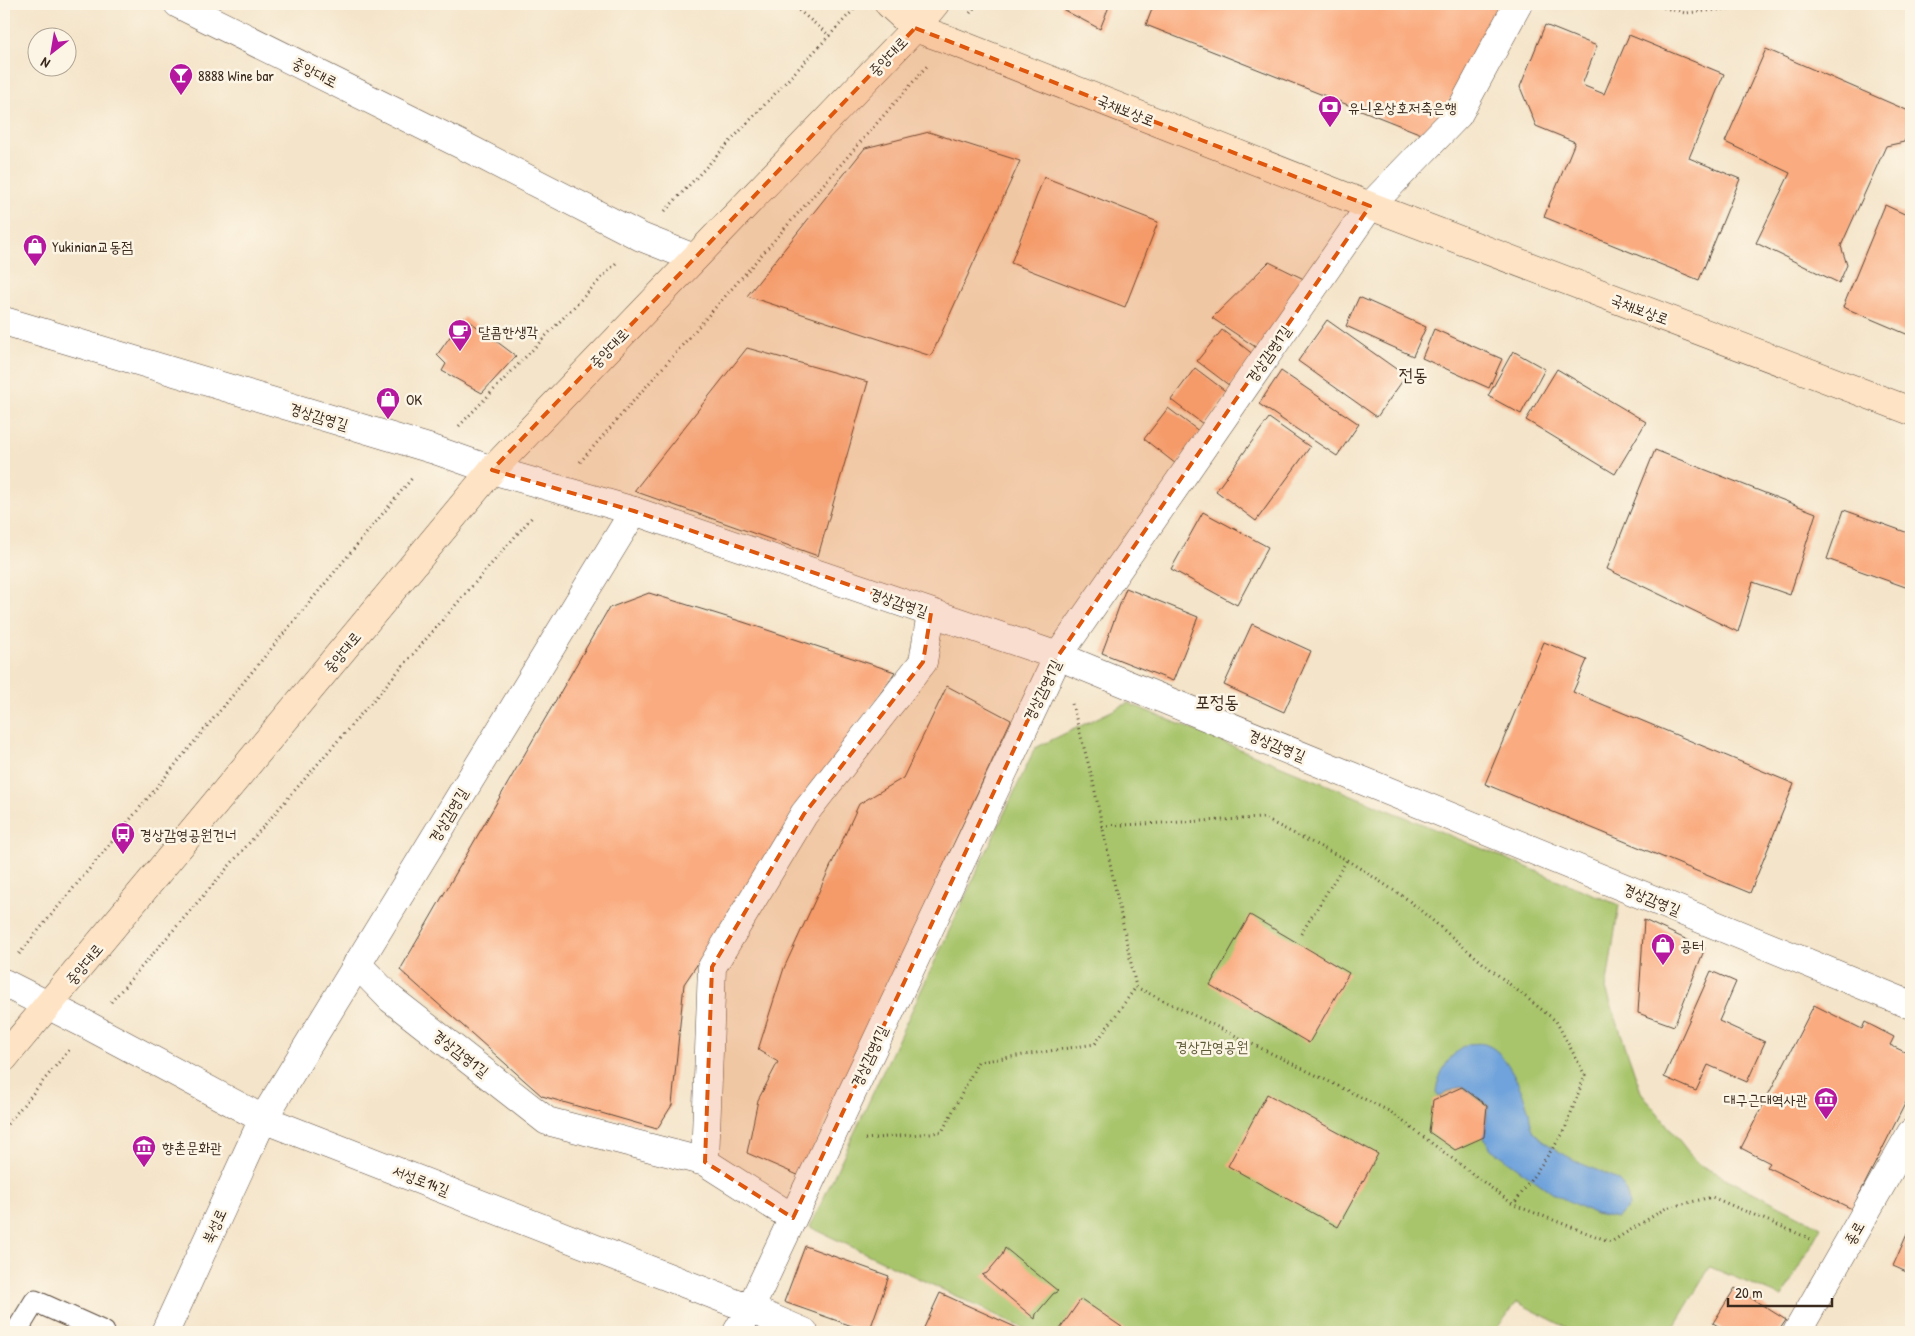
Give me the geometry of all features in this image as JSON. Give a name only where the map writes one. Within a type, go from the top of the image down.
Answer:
[{"type":"main road","name":"국채보상로","points":[[889,4],[915,28],[1370,206],[1911,411]]},
{"type":"main road","name":"중앙대로","points":[[4,1058],[492,470],[915,28],[935,4]]},
{"type":"street","name":"중앙대로","points":[[178,4],[448,138],[641,237],[694,258]]},
{"type":"street","points":[[1370,206],[1458,115],[1518,4]]},
{"type":"street","name":"경상감영1길","points":[[744,1321],[1058,656],[1370,206]]},
{"type":"street","name":"경상감영길","points":[[4,321],[426,448],[492,470],[634,511],[1058,656],[1911,1005]]},
{"type":"street","name":"경상감영길","points":[[263,1119],[634,511]]},
{"type":"street","points":[[705,1162],[712,967],[804,814],[922,662],[930,612]]},
{"type":"street","name":"경상감영1길","points":[[357,964],[391,999],[547,1121],[705,1162],[793,1218]]},
{"type":"street","name":"서성로14길","points":[[4,984],[90,1026],[263,1119],[744,1321],[804,1332]]},
{"type":"street","name":"북성로","points":[[165,1332],[263,1119]]},
{"type":"street","name":"종로","points":[[1797,1332],[1911,1133]]},
{"type":"lane","points":[[16,1332],[36,1301],[104,1332]]},
{"type":"path","points":[[790,4],[830,36]]},
{"type":"path","points":[[4,1128],[90,1026],[949,40],[977,4]]},
{"type":"path","points":[[1649,4],[1685,13],[1758,6],[1760,4]]},
{"type":"path","points":[[829,1142],[942,1132],[978,1062],[1095,1044],[1136,987],[1092,776],[1071,702]]},
{"type":"path","points":[[1102,826],[1263,818],[1347,860],[1407,899],[1484,964],[1556,1021],[1585,1075],[1564,1132],[1514,1205]]},
{"type":"path","points":[[1301,934],[1347,860]]},
{"type":"path","points":[[1136,987],[1389,1111],[1514,1205],[1611,1242],[1666,1208],[1712,1197],[1843,1253]]},
{"type":"highlighted area","points":[[915,28],[1370,206],[1058,656],[793,1218],[705,1162],[712,967],[804,814],[923,662],[931,613],[634,511],[492,470]]},
{"type":"green space","name":"경상감영공원","points":[[1128,703],[1619,905],[1606,989],[1641,1092],[1698,1164],[1821,1227],[1782,1297],[1710,1267],[1671,1332],[1575,1332],[1517,1302],[1494,1332],[1032,1332],[810,1227],[1035,748]]},
{"type":"water","points":[[1480,1043],[1495,1049],[1508,1064],[1518,1083],[1535,1133],[1549,1145],[1566,1155],[1618,1181],[1624,1187],[1629,1207],[1616,1218],[1595,1214],[1554,1194],[1491,1149],[1484,1138],[1488,1105],[1462,1086],[1439,1096],[1436,1092],[1439,1078],[1446,1064],[1456,1052],[1468,1044]]},
{"type":"building","points":[[1061,4],[1110,4],[1100,29],[1062,9]]},
{"type":"building","points":[[1154,4],[1504,4],[1487,49],[1424,135],[1146,25]]},
{"type":"building","points":[[1545,25],[1597,46],[1582,85],[1604,94],[1629,35],[1724,74],[1689,158],[1740,179],[1699,280],[1544,217],[1575,142],[1536,126],[1520,87]]},
{"type":"building","points":[[1766,49],[1911,112],[1911,125],[1904,142],[1886,146],[1841,246],[1847,265],[1839,283],[1756,243],[1790,173],[1725,142]]},
{"type":"building","points":[[929,132],[1020,161],[931,356],[747,296],[865,148]]},
{"type":"building","points":[[1044,177],[1158,222],[1125,307],[1011,263]]},
{"type":"building","points":[[1885,205],[1911,217],[1911,336],[1843,307]]},
{"type":"building","points":[[1269,262],[1308,281],[1260,350],[1212,318]]},
{"type":"building","points":[[1359,297],[1426,327],[1413,356],[1346,326]]},
{"type":"building","points":[[464,317],[516,356],[482,393],[442,371],[446,364],[437,355]]},
{"type":"building","points":[[1327,320],[1406,376],[1377,417],[1298,361]]},
{"type":"building","points":[[1434,329],[1502,359],[1489,388],[1422,358]]},
{"type":"building","points":[[1222,330],[1254,355],[1230,386],[1197,361]]},
{"type":"building","points":[[747,348],[868,382],[818,556],[634,491]]},
{"type":"building","points":[[1513,351],[1545,369],[1521,414],[1488,396]]},
{"type":"building","points":[[1195,368],[1228,393],[1203,424],[1171,400]]},
{"type":"building","points":[[1557,369],[1646,422],[1615,474],[1526,420]]},
{"type":"building","points":[[1281,371],[1359,424],[1337,456],[1259,404]]},
{"type":"building","points":[[1168,408],[1200,432],[1176,464],[1144,439]]},
{"type":"building","points":[[1269,418],[1310,447],[1256,521],[1216,491]]},
{"type":"building","points":[[1655,450],[1816,513],[1790,595],[1753,582],[1738,632],[1607,569]]},
{"type":"building","points":[[1844,510],[1911,534],[1911,589],[1827,559]]},
{"type":"building","points":[[1203,512],[1268,547],[1237,605],[1171,569]]},
{"type":"building","points":[[1126,588],[1198,617],[1173,681],[1102,653]]},
{"type":"building","points":[[649,593],[895,672],[684,984],[672,1105],[657,1129],[542,1096],[400,970],[609,608]]},
{"type":"building","points":[[1252,624],[1311,651],[1284,712],[1224,685]]},
{"type":"building","points":[[1544,642],[1587,660],[1573,692],[1794,784],[1750,893],[1485,784]]},
{"type":"building","points":[[947,686],[1011,720],[800,1176],[747,1153],[758,1100],[778,1062],[758,1050],[784,968],[859,804],[903,778]]},
{"type":"building","points":[[1250,915],[1349,973],[1309,1043],[1210,985]]},
{"type":"building","points":[[1644,920],[1705,948],[1674,1026],[1638,1013]]},
{"type":"building","points":[[1711,971],[1736,982],[1719,1021],[1765,1042],[1747,1082],[1708,1065],[1696,1091],[1664,1077]]},
{"type":"building","name":"대구근대역사관","points":[[1814,1005],[1862,1029],[1865,1022],[1894,1037],[1890,1045],[1911,1055],[1911,1092],[1852,1209],[1767,1167],[1770,1163],[1741,1148]]},
{"type":"building","points":[[1462,1087],[1487,1106],[1484,1137],[1455,1150],[1429,1132],[1433,1100]]},
{"type":"building","points":[[1267,1094],[1378,1154],[1338,1227],[1228,1166]]},
{"type":"building","points":[[1911,1225],[1911,1274],[1893,1266]]},
{"type":"building","points":[[805,1246],[889,1276],[869,1332],[784,1302]]},
{"type":"building","points":[[1005,1248],[1058,1291],[1053,1294],[1036,1314],[1035,1319],[982,1275],[987,1273],[1002,1255]]},
{"type":"building","points":[[1735,1288],[1786,1320],[1778,1332],[1728,1332],[1713,1323]]},
{"type":"building","points":[[940,1293],[1026,1332],[922,1332]]},
{"type":"building","points":[[1081,1299],[1129,1332],[1058,1332]]},
{"type":"place","name":"8888 Wine bar","points":[[181,96]]},
{"type":"place","name":"유니온상호저축은행","points":[[1330,128]]},
{"type":"place","name":"Yukinian교동점","points":[[35,267]]},
{"type":"place","name":"달콤한생각","points":[[460,352]]},
{"type":"place","name":"OK","points":[[388,420]]},
{"type":"place","name":"경상감영공원건너","points":[[123,855]]},
{"type":"place","name":"공터","points":[[1663,966]]},
{"type":"place","name":"대구근대역사관","points":[[1826,1120]]},
{"type":"place","name":"향촌문화관","points":[[144,1168]]},
{"type":"district","name":"전동","points":[[1413,374]]},
{"type":"district","name":"포정동","points":[[1217,701]]}]
